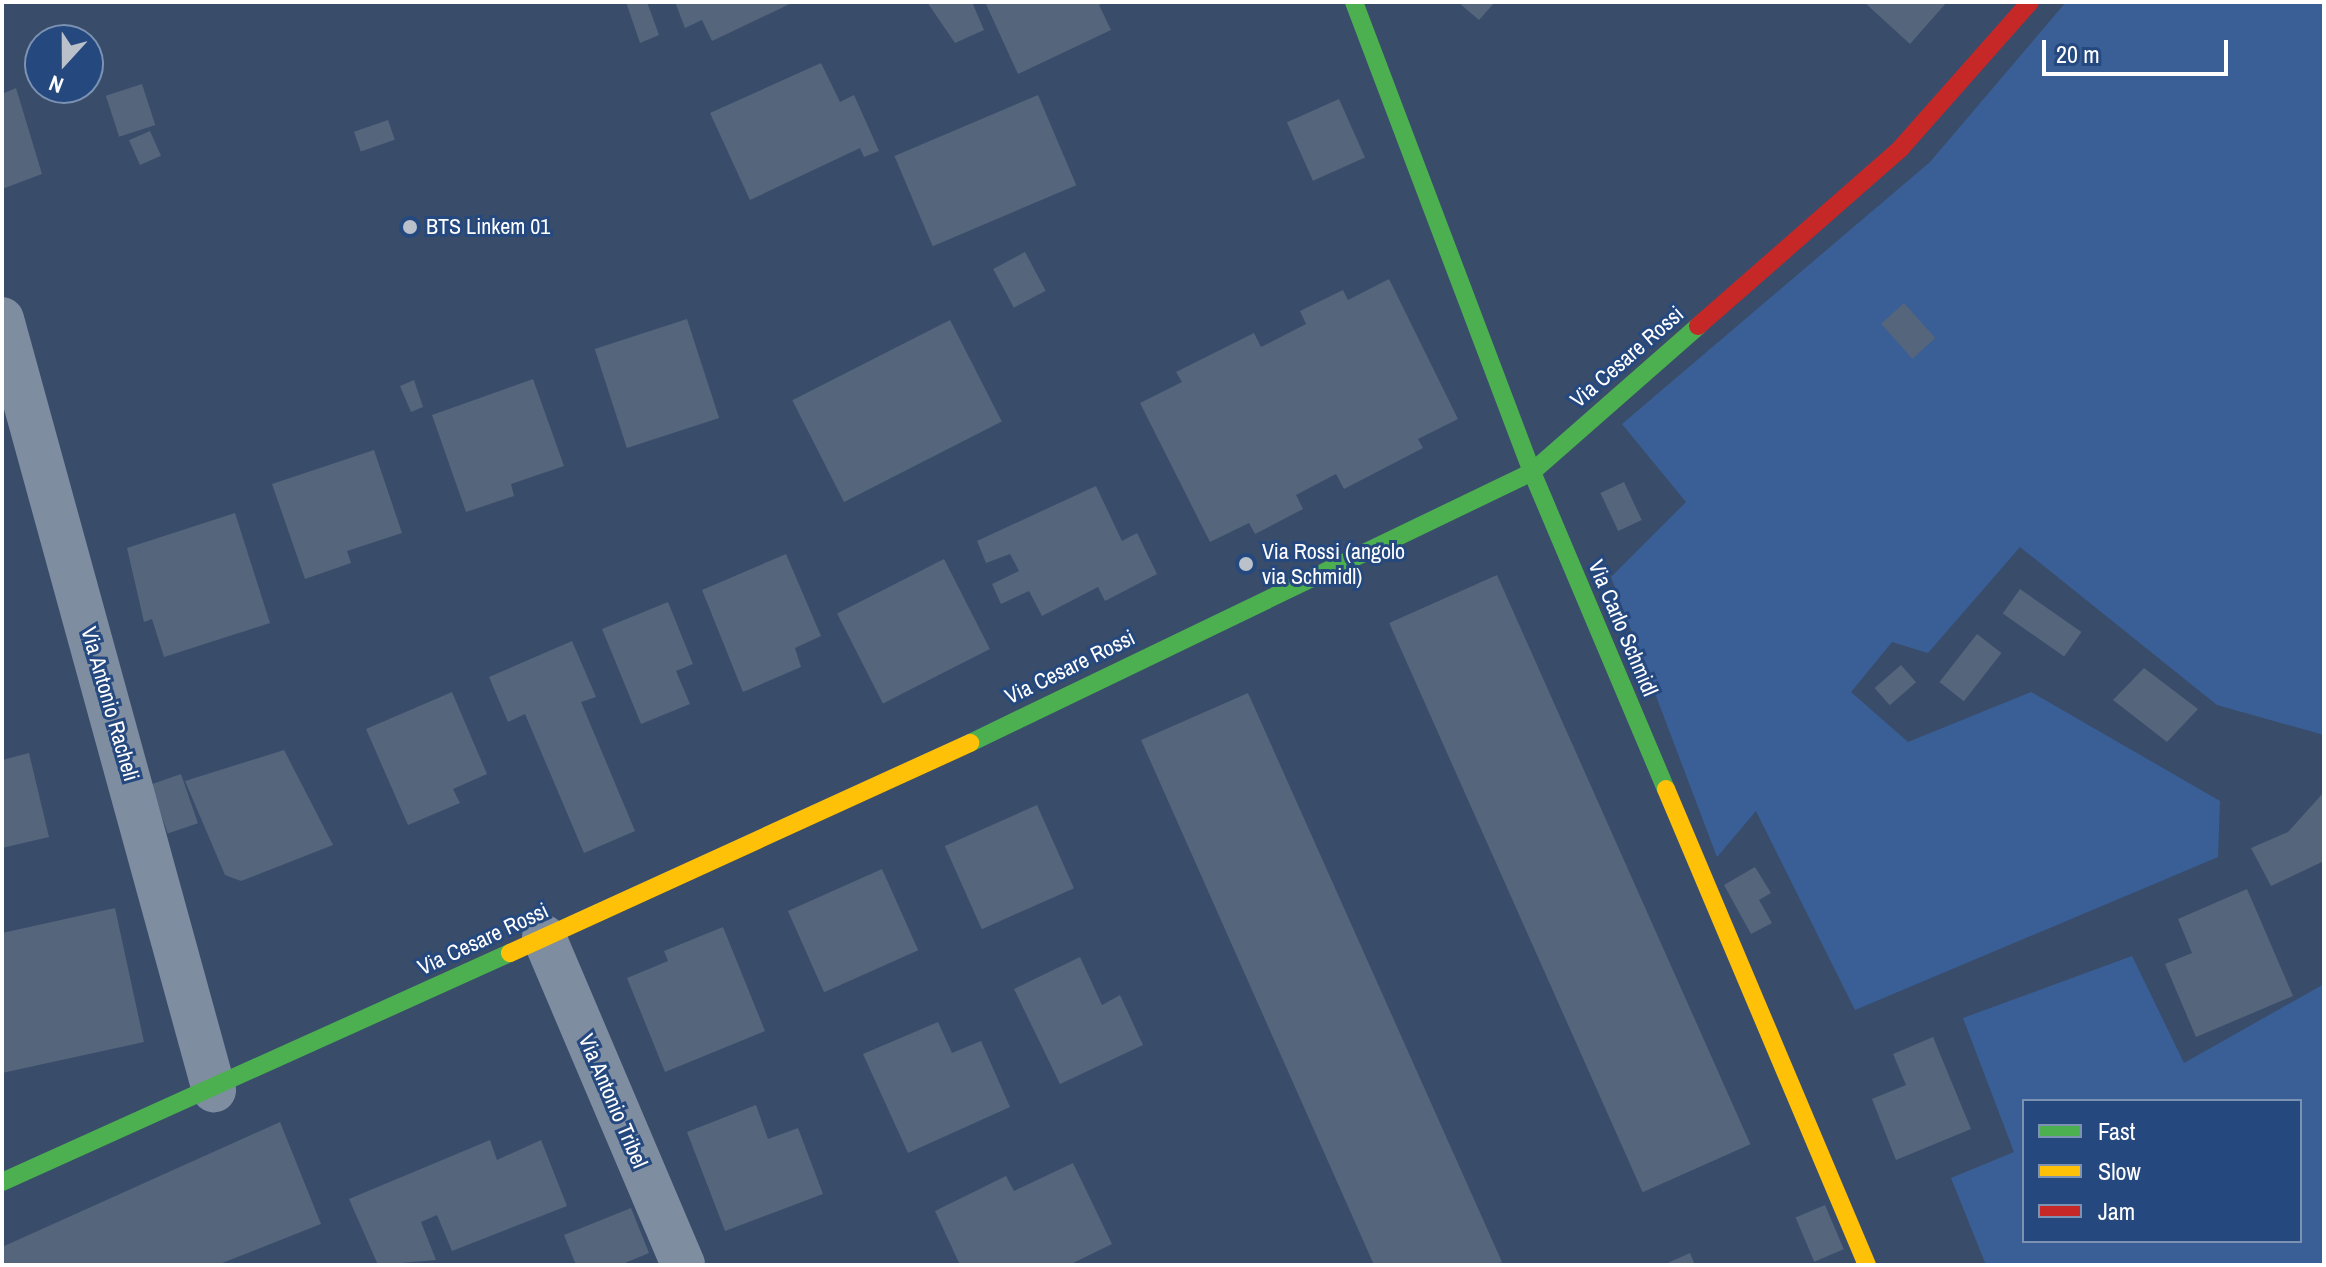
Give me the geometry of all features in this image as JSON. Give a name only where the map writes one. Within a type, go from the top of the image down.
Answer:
[{"type":"street","name":"Via Carlo Schmidl","points":[[1354,2],[1532,472],[1867,1265]]},
{"type":"street","name":"Via Cesare Rossi","points":[[2,1182],[214,1090],[870,791],[1532,472],[1900,149],[2030,2]]},
{"type":"street","name":"Via Antonio Racheli","points":[[2,319],[214,1090]]},
{"type":"street","name":"Via Antonio Tribel","points":[[544,937],[683,1265]]},
{"type":"shaded area","points":[[2066,2],[2324,2],[2324,735],[2217,705],[2020,547],[1928,653],[1892,642],[1851,692],[1908,742],[2031,692],[2220,801],[2218,857],[1855,1010],[1756,811],[1717,857],[1611,577],[1686,502],[1622,424],[1930,162]]},
{"type":"shaded area","points":[[2132,956],[2184,1063],[2324,984],[2324,1265],[1986,1265],[1951,1178],[2014,1152],[1963,1018]]},
{"type":"building","points":[[626,2],[647,2],[659,35],[640,43]]},
{"type":"building","points":[[675,2],[794,2],[712,41],[702,20],[685,28]]},
{"type":"building","points":[[927,2],[972,2],[984,30],[955,43]]},
{"type":"building","points":[[985,2],[1106,2],[1099,5],[1111,30],[1018,74]]},
{"type":"building","points":[[1458,2],[1495,2],[1479,20]]},
{"type":"building","points":[[1864,2],[1947,2],[1910,44]]},
{"type":"building","points":[[821,63],[840,102],[854,95],[879,151],[864,157],[860,148],[750,200],[710,113]]},
{"type":"building","points":[[142,84],[155,125],[119,137],[106,96]]},
{"type":"building","points":[[16,88],[42,174],[2,189],[2,94]]},
{"type":"building","points":[[1038,95],[1076,185],[933,246],[894,156]]},
{"type":"building","points":[[1339,99],[1365,157],[1313,181],[1287,122]]},
{"type":"building","points":[[388,120],[395,140],[361,152],[354,132]]},
{"type":"building","points":[[150,131],[161,156],[140,165],[129,140]]},
{"type":"building","points":[[1025,252],[1046,291],[1014,308],[993,269]]},
{"type":"building","points":[[1389,279],[1458,419],[1418,439],[1423,448],[1344,489],[1336,474],[1296,495],[1303,509],[1255,534],[1249,523],[1210,542],[1140,403],[1182,382],[1176,372],[1254,333],[1261,347],[1306,324],[1300,311],[1343,290],[1348,300]]},
{"type":"building","points":[[1904,303],[1935,338],[1912,359],[1881,324]]},
{"type":"building","points":[[687,319],[719,418],[627,448],[595,349]]},
{"type":"building","points":[[950,320],[1002,422],[844,502],[792,400]]},
{"type":"building","points":[[533,379],[564,466],[511,484],[514,496],[466,512],[432,415]]},
{"type":"building","points":[[414,380],[423,407],[411,412],[400,386]]},
{"type":"building","points":[[374,450],[402,533],[347,551],[351,563],[305,579],[272,484]]},
{"type":"building","points":[[1624,482],[1642,520],[1618,531],[1600,493]]},
{"type":"building","points":[[1096,486],[1122,541],[1137,533],[1157,574],[1105,601],[1098,587],[1042,616],[1029,591],[1001,604],[992,584],[1019,571],[1010,554],[986,563],[977,541]]},
{"type":"building","points":[[235,513],[270,623],[164,657],[152,619],[144,622],[127,548]]},
{"type":"building","points":[[786,554],[821,636],[795,648],[801,667],[743,692],[702,590]]},
{"type":"building","points":[[944,559],[990,649],[883,703],[837,613]]},
{"type":"building","points":[[1497,575],[1750,1144],[1643,1192],[1389,623]]},
{"type":"building","points":[[2020,589],[2081,632],[2064,657],[2003,614]]},
{"type":"building","points":[[668,602],[693,664],[676,671],[690,704],[641,724],[602,629]]},
{"type":"building","points":[[1977,634],[2001,653],[1964,701],[1939,682]]},
{"type":"building","points":[[572,641],[596,697],[581,702],[635,831],[584,853],[525,714],[508,722],[489,677]]},
{"type":"building","points":[[1901,665],[1916,682],[1890,705],[1875,688]]},
{"type":"building","points":[[2144,668],[2198,709],[2167,742],[2113,700]]},
{"type":"building","points":[[452,692],[487,774],[453,789],[460,803],[408,825],[366,729]]},
{"type":"building","points":[[1248,693],[1502,1262],[1495,1265],[1374,1265],[1141,740]]},
{"type":"building","points":[[284,750],[333,845],[241,881],[225,875],[185,781]]},
{"type":"building","points":[[29,753],[49,837],[2,848],[2,760]]},
{"type":"building","points":[[181,774],[198,823],[168,834],[151,784]]},
{"type":"building","points":[[2324,792],[2324,861],[2271,886],[2251,848],[2288,832]]},
{"type":"building","points":[[1037,805],[1074,888],[982,929],[945,846]]},
{"type":"building","points":[[1755,867],[1771,893],[1759,900],[1772,923],[1751,934],[1724,885]]},
{"type":"building","points":[[882,869],[918,950],[824,992],[788,911]]},
{"type":"building","points":[[2247,889],[2293,996],[2196,1037],[2165,964],[2192,953],[2178,919]]},
{"type":"building","points":[[115,908],[144,1042],[2,1073],[2,933]]},
{"type":"building","points":[[723,927],[765,1031],[665,1072],[627,978],[668,961],[664,951]]},
{"type":"building","points":[[1080,957],[1102,1005],[1120,995],[1143,1045],[1060,1084],[1014,989]]},
{"type":"building","points":[[938,1022],[952,1053],[981,1041],[1010,1107],[908,1153],[863,1054]]},
{"type":"building","points":[[1933,1037],[1971,1129],[1896,1160],[1872,1099],[1906,1085],[1893,1054]]},
{"type":"building","points":[[756,1105],[768,1139],[798,1128],[823,1194],[725,1231],[687,1132]]},
{"type":"building","points":[[280,1122],[321,1224],[217,1265],[2,1265],[2,1247]]},
{"type":"building","points":[[490,1140],[497,1160],[541,1140],[567,1206],[452,1251],[437,1215],[421,1222],[436,1260],[378,1265],[349,1199]]},
{"type":"building","points":[[1073,1163],[1112,1244],[1069,1265],[960,1265],[935,1211],[1006,1176],[1014,1191]]},
{"type":"building","points":[[1825,1205],[1844,1249],[1814,1262],[1796,1218]]},
{"type":"building","points":[[631,1208],[649,1253],[620,1265],[576,1265],[564,1235]]},
{"type":"building","points":[[1690,1253],[1695,1265],[1663,1265]]},
{"type":"traffic: fast","points":[[1354,2],[1532,472],[1666,789]]},
{"type":"traffic: fast","points":[[970,743],[1532,472],[1698,326]]},
{"type":"traffic: fast","points":[[2,1182],[510,953]]},
{"type":"traffic: slow","points":[[510,953],[970,743]]},
{"type":"traffic: slow","points":[[1666,789],[1867,1265]]},
{"type":"traffic: jam","points":[[1698,326],[1900,149],[2030,2]]},
{"type":"place","name":"BTS Linkem 01","points":[[410,227]]},
{"type":"place","name":"Via Rossi (angolo via Schmidl)","points":[[1246,564]]}]
